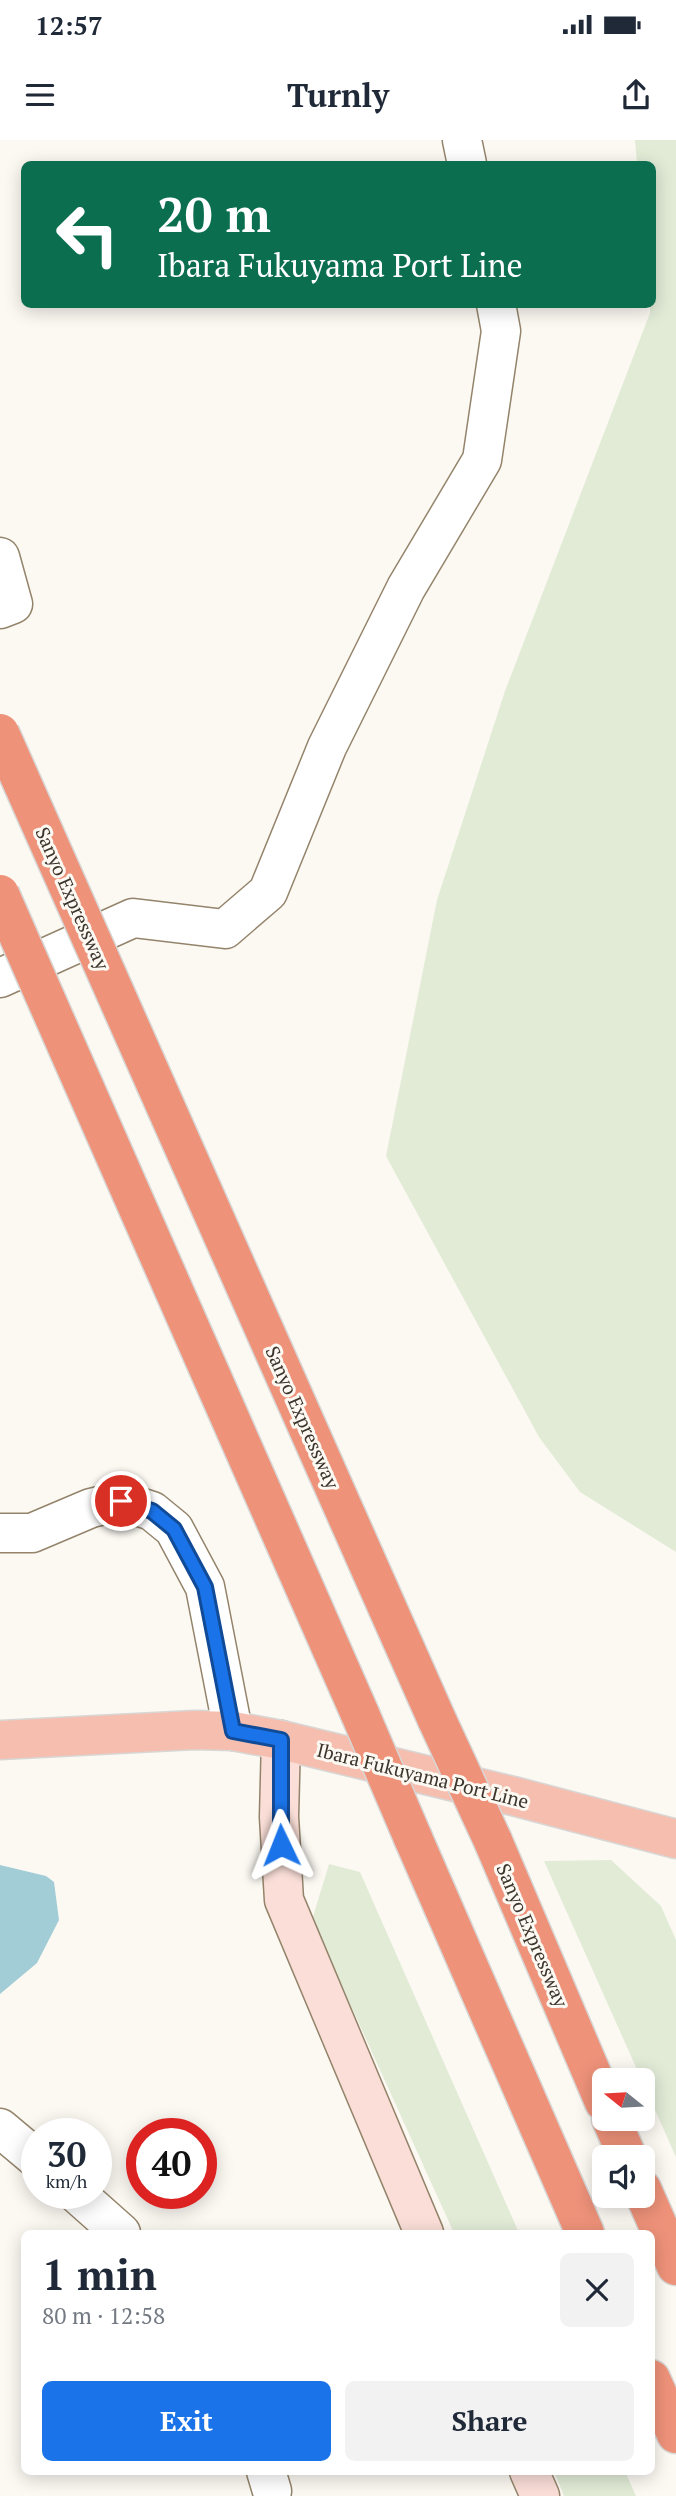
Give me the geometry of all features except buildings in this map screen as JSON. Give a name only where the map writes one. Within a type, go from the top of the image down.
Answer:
[{"type":"highway","name":"Sanyo Expressway","points":[[0,733],[493,1841],[592,2074]]},
{"type":"highway","points":[[0,894],[584,2230]]},
{"type":"highway","points":[[650,2208],[676,2266]]},
{"type":"highway","points":[[655,2388],[676,2434]]},
{"type":"main road","name":"Ibara Fukuyama Port Line","points":[[0,1740],[181,1730],[233,1731],[517,1797],[676,1839]]},
{"type":"street","points":[[461,140],[466,161]]},
{"type":"street","points":[[0,978],[133,918],[225,929],[268,892],[327,747],[406,588],[482,460],[501,331],[497,308]]},
{"type":"street","points":[[0,557],[13,604],[0,609]]},
{"type":"street","points":[[0,1533],[32,1533],[90,1508],[121,1501],[152,1511],[174,1529],[205,1587],[233,1731]]},
{"type":"street","points":[[281,1740],[279,1817],[284,1899],[376,2124],[424,2230]]},
{"type":"street","points":[[0,2128],[21,2146]]},
{"type":"street","points":[[94,2209],[118,2230]]},
{"type":"street","points":[[531,2475],[540,2496]]},
{"type":"green space","points":[[635,140],[676,140],[676,1552],[580,1492],[539,1437],[386,1156],[437,900],[505,691],[650,308],[656,308],[656,161],[637,161]]},
{"type":"green space","points":[[611,1860],[661,1906],[676,1940],[676,2157],[655,2110],[655,2068],[636,2068],[544,1861]]},
{"type":"green space","points":[[329,1864],[360,1872],[518,2230],[453,2230],[312,1920]]},
{"type":"green space","points":[[556,2475],[627,2475],[636,2496],[564,2496]]},
{"type":"water","points":[[0,1865],[46,1876],[54,1882],[59,1920],[37,1963],[0,1994]]},
{"type":"route","points":[[121,1501],[152,1511],[174,1529],[205,1587],[233,1731],[281,1740],[281,1845]]}]
